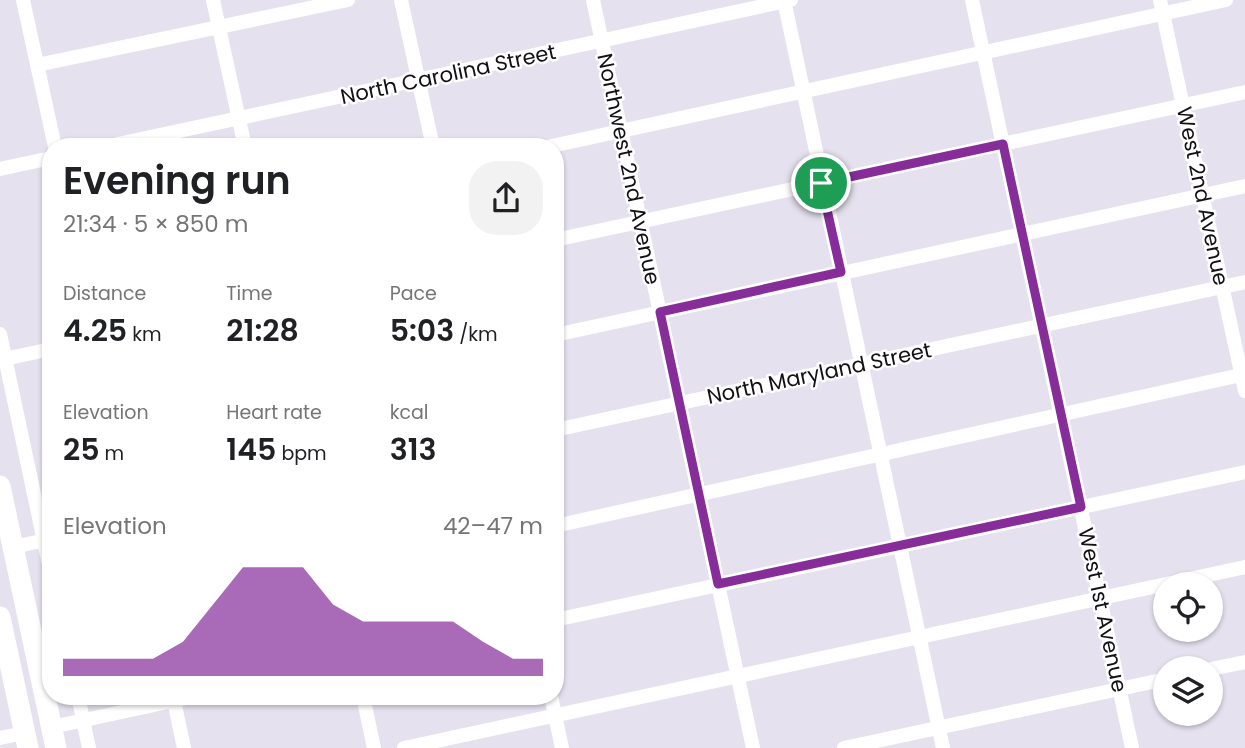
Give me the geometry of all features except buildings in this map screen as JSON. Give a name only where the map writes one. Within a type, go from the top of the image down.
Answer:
[{"type":"highway","points":[[0,486],[6,548],[42,690]]},
{"type":"highway","points":[[0,617],[26,740],[54,738],[46,705]]},
{"type":"street","points":[[23,0],[52,138]]},
{"type":"street","points":[[213,0],[243,138]]},
{"type":"street","points":[[37,65],[348,0]]},
{"type":"street","points":[[401,0],[431,138]]},
{"type":"street","name":"Northwest 2nd Avenue","points":[[593,0],[753,748]]},
{"type":"street","name":"West 1st Avenue","points":[[972,0],[1132,748]]},
{"type":"street","points":[[564,143],[984,53],[1162,7],[1226,0]]},
{"type":"street","points":[[787,1],[821,183],[943,748]]},
{"type":"street","name":"North Carolina Street","points":[[149,138],[787,1]]},
{"type":"street","name":"West 2nd Avenue","points":[[1162,7],[1245,391]]},
{"type":"street","points":[[564,238],[1245,92]]},
{"type":"street","points":[[0,169],[42,160]]},
{"type":"street","points":[[564,333],[1245,186]]},
{"type":"street","name":"North Maryland Street","points":[[564,428],[1245,282]]},
{"type":"street","points":[[0,334],[2,359],[42,520]]},
{"type":"street","points":[[2,359],[42,351]]},
{"type":"street","points":[[564,524],[1243,375]]},
{"type":"street","points":[[564,618],[1245,472]]},
{"type":"street","points":[[6,548],[42,541]]},
{"type":"street","points":[[404,748],[738,677],[918,635],[1245,567]]},
{"type":"street","points":[[1223,667],[1245,662]]},
{"type":"street","points":[[844,748],[1153,682]]},
{"type":"street","points":[[80,705],[89,748]]},
{"type":"street","points":[[54,738],[83,721],[148,705]]},
{"type":"street","points":[[174,705],[184,748]]},
{"type":"street","points":[[365,705],[374,748]]},
{"type":"street","points":[[553,705],[562,748]]},
{"type":"street","points":[[0,737],[26,740]]},
{"type":"route","points":[[1003,144],[1081,507],[718,584],[660,312],[841,272],[821,183],[1003,144]]}]
